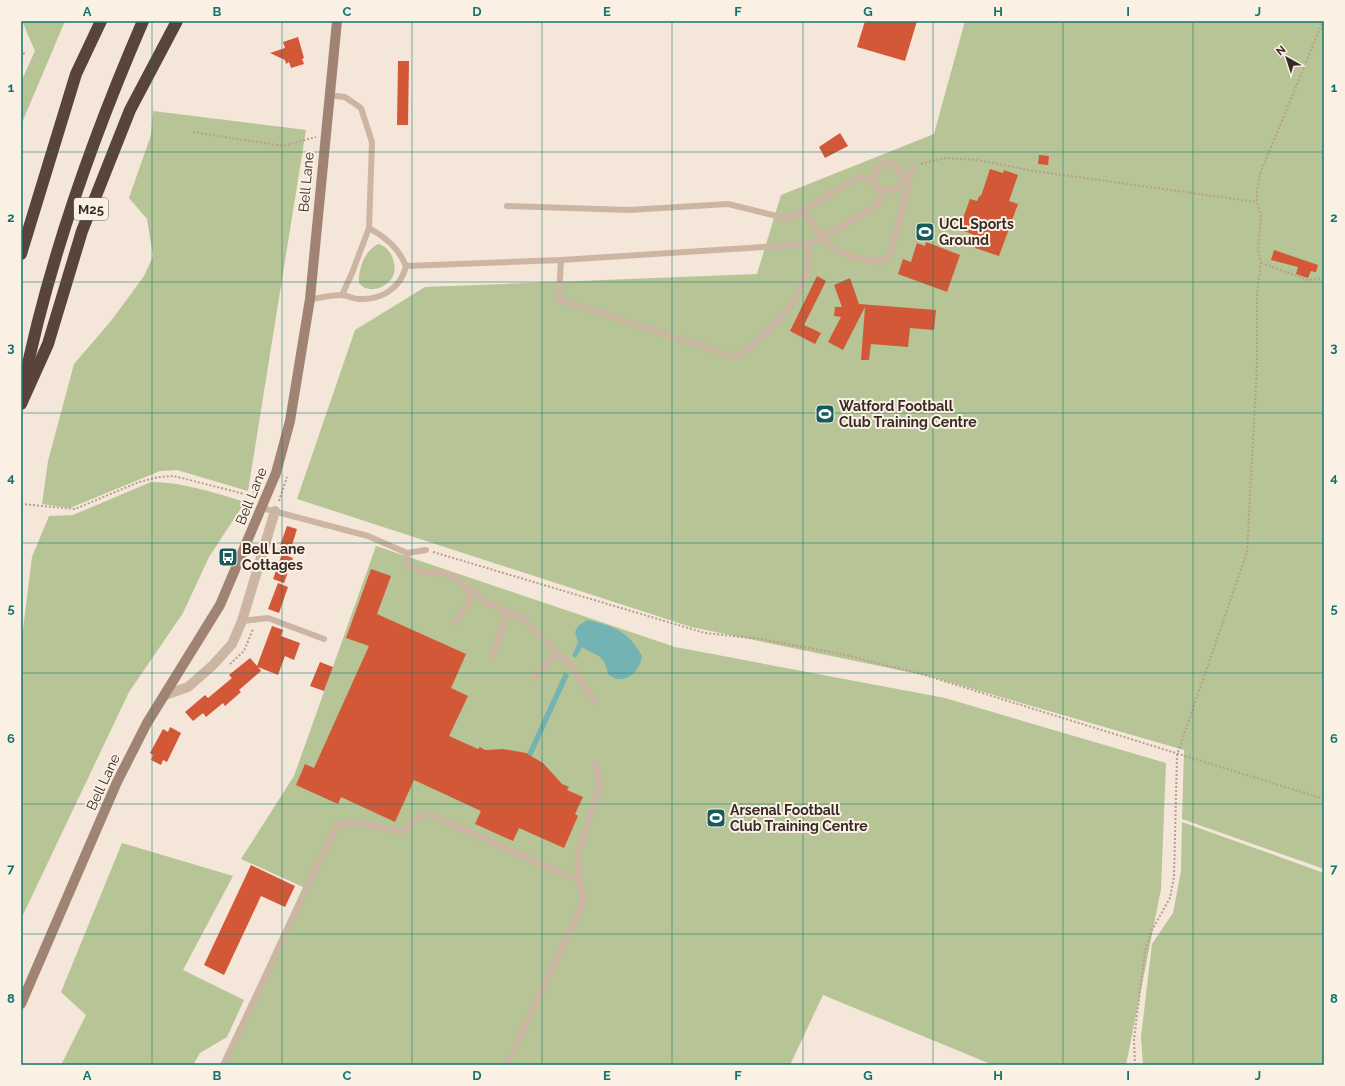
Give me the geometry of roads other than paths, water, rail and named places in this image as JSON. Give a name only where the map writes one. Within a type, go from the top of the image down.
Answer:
[{"type":"highway","points":[[21,254],[76,74],[101,21]]},
{"type":"highway","name":"M25","points":[[21,396],[32,341],[56,253],[110,98],[143,21]]},
{"type":"highway","name":"M25","points":[[21,404],[48,344],[82,231],[130,110],[177,21]]},
{"type":"main road","name":"Bell Lane","points":[[21,1004],[117,782],[147,723],[220,605],[276,473],[290,421],[310,299],[328,95],[337,21]]},
{"type":"street","points":[[165,695],[188,687],[212,666],[232,644],[242,621],[275,511]]},
{"type":"lane","points":[[328,95],[345,98],[361,108],[372,142],[368,228],[352,273],[342,295]]},
{"type":"lane","points":[[406,266],[561,260],[809,244],[821,239],[878,204],[881,195],[876,184],[876,171],[882,165],[886,163],[895,165],[900,171],[901,180],[896,188],[892,190],[883,190],[876,184],[868,179],[858,177],[789,219],[728,204],[629,210],[507,206]]},
{"type":"lane","points":[[802,210],[821,239],[840,253],[880,262],[887,258],[892,250],[913,166]]},
{"type":"lane","points":[[310,299],[342,295],[358,299],[373,299],[392,290],[399,282],[404,275],[406,266],[401,254],[385,237],[368,228]]},
{"type":"lane","points":[[561,260],[559,295],[561,300],[732,356],[739,356],[775,326],[792,303],[810,261],[809,244]]},
{"type":"lane","points":[[262,508],[368,536],[407,553],[426,550]]},
{"type":"lane","points":[[407,553],[408,566],[423,572],[448,574],[485,602],[522,618],[572,667],[595,703]]},
{"type":"lane","points":[[454,622],[469,604],[468,588]]},
{"type":"lane","points":[[492,657],[508,612]]},
{"type":"lane","points":[[242,621],[268,618],[324,639]]},
{"type":"lane","points":[[534,677],[558,653]]},
{"type":"lane","points":[[507,1065],[583,903],[578,857],[600,784],[595,763]]},
{"type":"lane","points":[[223,1065],[337,826],[357,822],[401,832],[421,815],[431,815],[581,882]]},
{"type":"water","points":[[587,620],[613,627],[626,635],[642,656],[641,662],[634,673],[625,678],[614,678],[608,674],[604,662],[599,656],[582,647],[576,658],[572,656],[578,643],[575,632],[578,626]]},
{"type":"water","points":[[564,673],[569,675],[532,756],[527,754]]},
{"type":"place","name":"UCL Sports Ground","points":[[925,232]]},
{"type":"place","name":"Watford Football Club Training Centre","points":[[825,414]]},
{"type":"place","name":"Bell Lane Cottages","points":[[228,557]]},
{"type":"place","name":"Arsenal Football Club Training Centre","points":[[716,818]]}]
